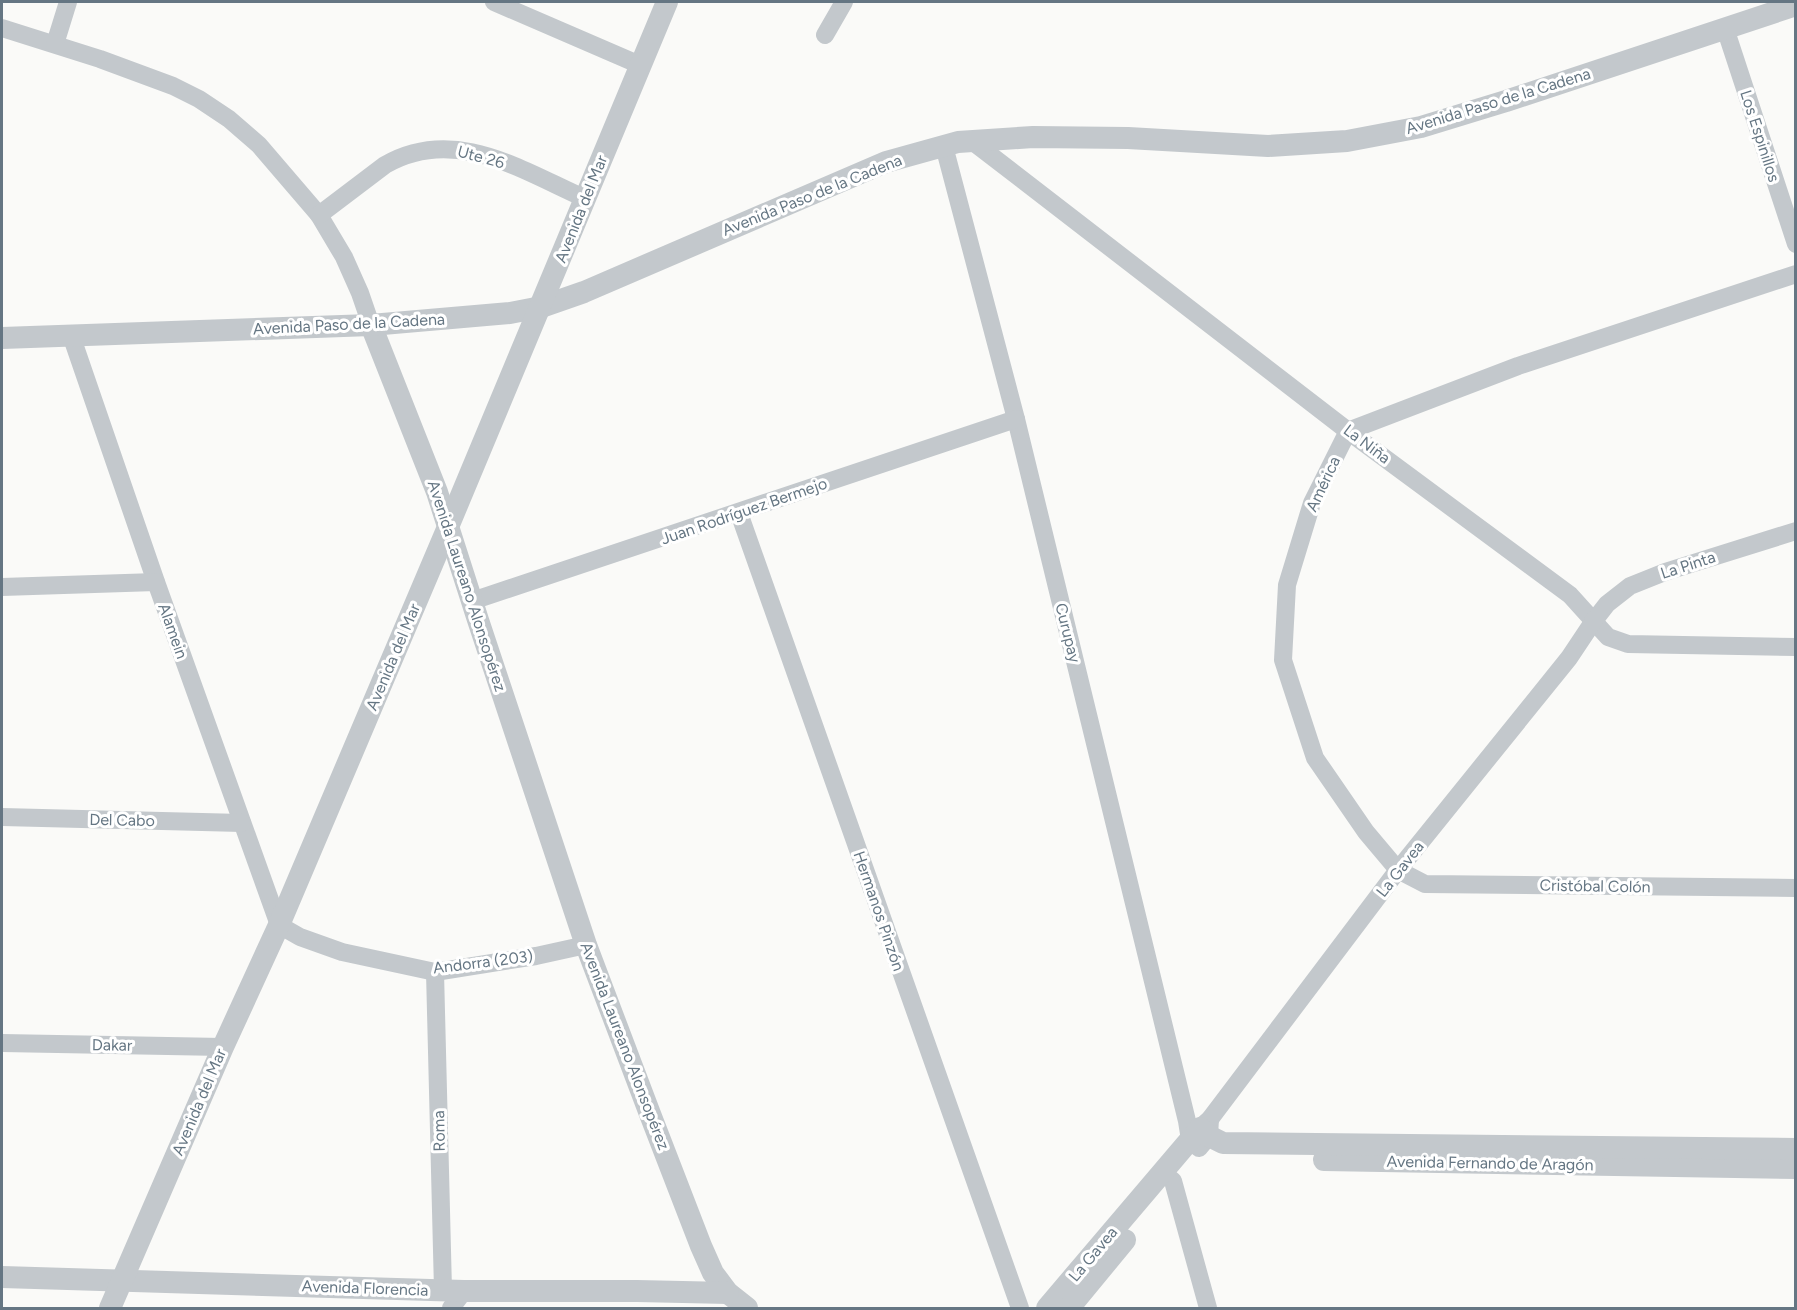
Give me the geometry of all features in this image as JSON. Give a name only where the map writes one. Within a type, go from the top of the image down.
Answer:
[{"type":"street","points":[[55,44],[68,2]]},
{"type":"street","points":[[494,2],[640,65]]},
{"type":"street","name":"Avenida del Mar","points":[[110,1308],[223,1047],[279,925],[668,2]]},
{"type":"street","points":[[825,35],[844,2]]},
{"type":"street","name":"Avenida Paso de la Cadena","points":[[2,338],[371,325],[510,313],[541,307],[584,292],[886,162],[958,142],[1033,137],[1128,138],[1268,146],[1347,141],[1431,123],[1506,101],[1796,5]]},
{"type":"street","name":"Avenida Laureano Alonsopérez","points":[[2,28],[100,58],[200,99],[229,119],[259,146],[319,215],[348,266],[360,293],[437,492],[586,945],[701,1246],[713,1273],[728,1293],[747,1308]]},
{"type":"street","name":"Los Espinillos","points":[[1725,28],[1796,244]]},
{"type":"street","name":"La Niña","points":[[972,141],[1348,431],[1570,595],[1608,637],[1628,644],[1796,647]]},
{"type":"street","name":"Curupay","points":[[945,146],[1199,1132]]},
{"type":"street","name":"Ute 26","points":[[319,215],[397,158],[441,148],[471,151],[500,160],[584,198]]},
{"type":"street","points":[[1348,431],[1518,366],[1796,274]]},
{"type":"street","name":"Alamein","points":[[71,335],[156,582],[279,925]]},
{"type":"street","name":"Juan Rodríguez Bermejo","points":[[472,602],[1016,419]]},
{"type":"street","name":"América","points":[[1348,431],[1312,503],[1287,585],[1283,660],[1315,758],[1366,832],[1398,870]]},
{"type":"street","name":"Hermanos Pinzón","points":[[739,513],[1020,1308]]},
{"type":"street","name":"La Pinta","points":[[1593,622],[1607,604],[1630,586],[1665,572],[1796,531]]},
{"type":"street","points":[[2,587],[156,582]]},
{"type":"street","name":"La Gavea","points":[[1069,1308],[1398,870],[1569,658],[1593,622]]},
{"type":"street","name":"Del Cabo","points":[[2,817],[242,823]]},
{"type":"street","name":"Cristóbal Colón","points":[[1398,870],[1425,884],[1796,888]]},
{"type":"street","name":"Andorra (203)","points":[[279,925],[300,937],[342,952],[435,972],[536,956],[586,945]]},
{"type":"street","name":"Roma","points":[[435,972],[453,1297]]},
{"type":"street","name":"Dakar","points":[[2,1043],[223,1047]]},
{"type":"street","name":"Avenida Fernando de Aragón","points":[[1199,1132],[1223,1143],[1796,1149]]},
{"type":"street","name":"Avenida Fernando de Aragón","points":[[1199,1132],[1222,1158],[1796,1168]]},
{"type":"street","points":[[1168,1177],[1208,1308]]},
{"type":"street","name":"La Gavea","points":[[1047,1308],[1168,1177]]},
{"type":"street","name":"Avenida Florencia","points":[[2,1277],[122,1280],[453,1297],[637,1291],[728,1293]]}]
